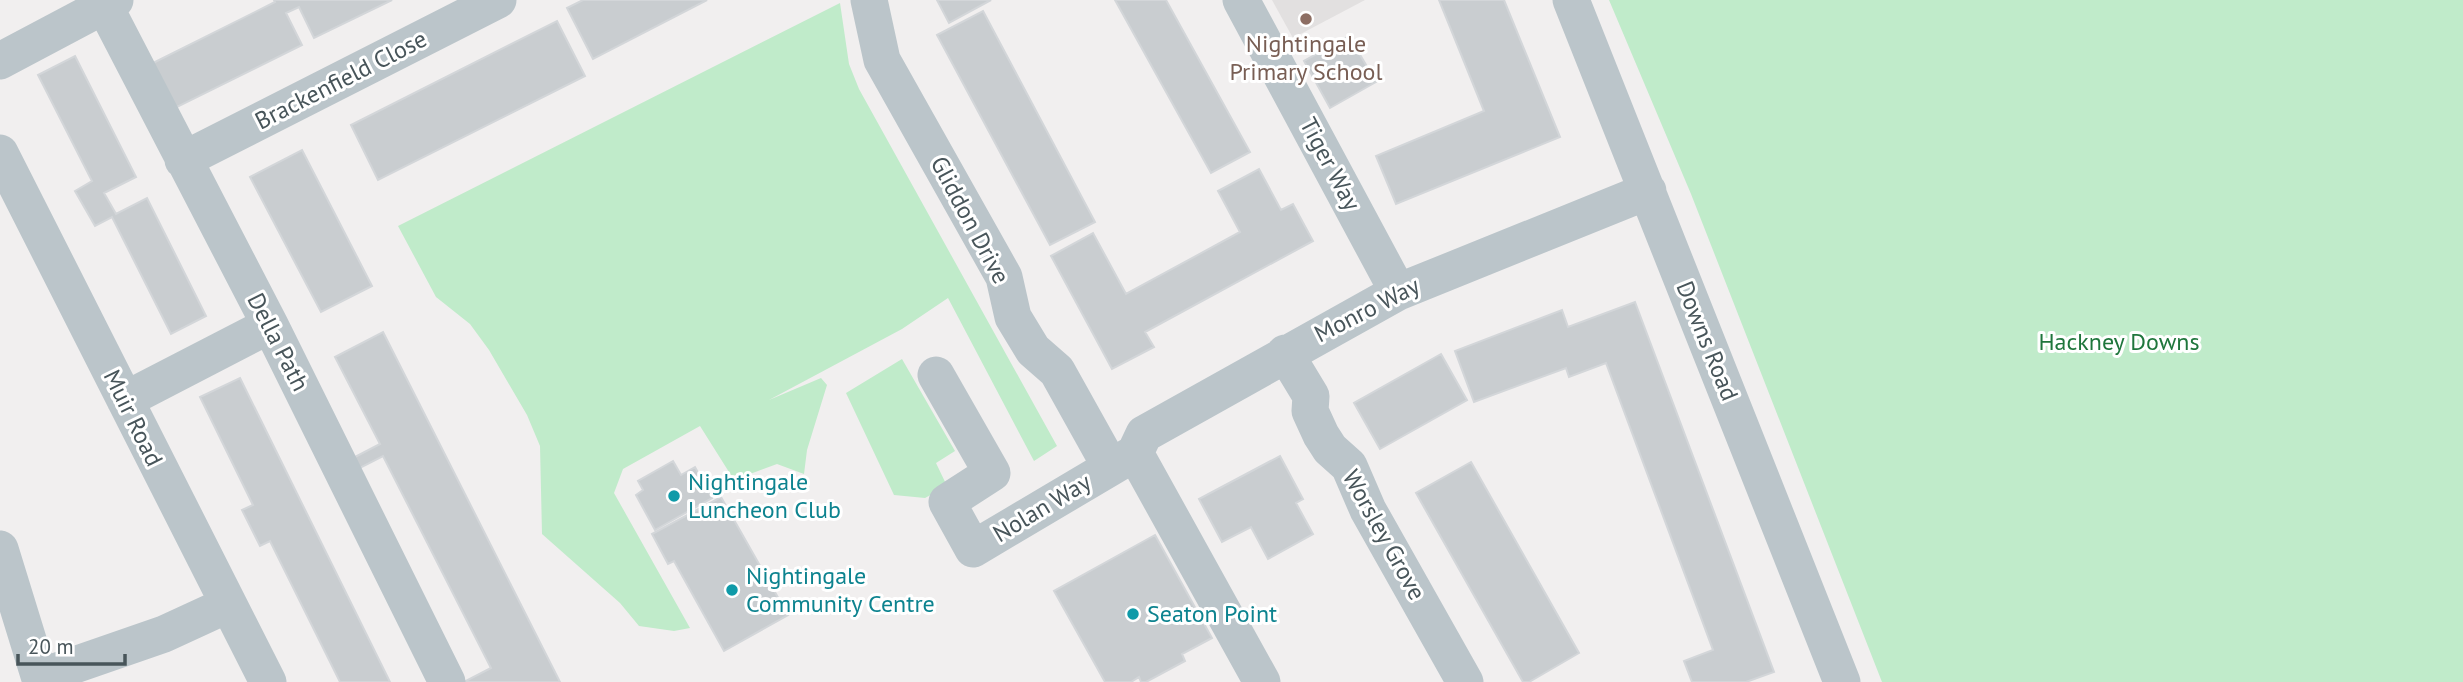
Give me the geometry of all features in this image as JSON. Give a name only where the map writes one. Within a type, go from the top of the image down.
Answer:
[{"type":"street","name":"Brackenfield Close","points":[[183,160],[498,0]]},
{"type":"street","name":"Gliddon Drive","points":[[869,0],[882,60],[1004,277],[1013,317],[1032,351],[1057,371],[1123,460],[1262,682]]},
{"type":"street","name":"Tiger Way","points":[[1241,0],[1398,292]]},
{"type":"street","name":"Downs Road","points":[[1571,0],[1842,682]]},
{"type":"street","name":"Della Path","points":[[110,2],[183,160],[270,325],[447,682]]},
{"type":"street","points":[[0,61],[110,2]]},
{"type":"street","name":"Muir Road","points":[[0,153],[268,682]]},
{"type":"street","name":"Monro Way","points":[[1123,460],[1144,434],[1398,292],[1648,191]]},
{"type":"street","points":[[125,400],[270,325]]},
{"type":"street","name":"Worsley Grove","points":[[1285,353],[1311,396],[1310,411],[1321,435],[1330,449],[1349,466],[1368,510],[1465,682]]},
{"type":"street","name":"Nolan Way","points":[[936,375],[992,473],[947,502],[973,549],[1123,460]]},
{"type":"street","points":[[0,549],[41,679],[164,634],[227,605]]},
{"type":"shaded area","name":"Nightingale Primary School","points":[[1272,0],[1365,0],[1293,38]]},
{"type":"green space","name":"Hackney Downs","points":[[1609,0],[2463,0],[2463,682],[1882,682],[1691,194]]},
{"type":"green space","points":[[840,3],[849,64],[859,89],[1057,446],[1034,461],[948,298],[902,329],[769,400],[821,378],[827,385],[807,450],[804,474],[777,464],[734,480],[700,426],[623,469],[614,493],[690,628],[674,631],[639,626],[620,603],[542,534],[540,446],[527,415],[489,350],[470,324],[436,297],[398,226]]},
{"type":"green space","points":[[902,359],[955,451],[936,463],[947,486],[925,498],[894,495],[846,393]]},
{"type":"building","points":[[274,0],[392,0],[314,38],[299,7],[286,13],[302,45],[175,108],[153,63],[275,2]]},
{"type":"building","points":[[583,0],[707,0],[593,59],[567,8]]},
{"type":"building","points":[[937,0],[991,0],[949,23]]},
{"type":"building","points":[[1115,0],[1166,0],[1250,152],[1211,173]]},
{"type":"building","points":[[1439,0],[1504,0],[1560,137],[1396,204],[1376,156],[1484,111]]},
{"type":"building","points":[[983,11],[1095,222],[1050,245],[937,35]]},
{"type":"building","points":[[557,21],[585,76],[378,180],[351,125]]},
{"type":"building","points":[[1349,36],[1376,82],[1330,108],[1304,61]]},
{"type":"building","points":[[75,56],[136,177],[104,193],[116,214],[147,198],[206,316],[171,334],[112,217],[95,226],[75,191],[92,181],[38,75]]},
{"type":"building","points":[[302,150],[372,286],[321,312],[250,177]]},
{"type":"building","points":[[1259,169],[1281,210],[1293,204],[1313,241],[1145,332],[1154,347],[1112,369],[1051,256],[1093,233],[1126,294],[1240,232],[1218,191]]},
{"type":"building","points":[[1635,302],[1774,672],[1746,682],[1692,682],[1684,661],[1713,650],[1606,363],[1569,377],[1566,368],[1474,402],[1455,351],[1562,310],[1568,327]]},
{"type":"building","points":[[383,332],[560,682],[464,682],[491,668],[383,456],[358,469],[353,458],[380,444],[335,357]]},
{"type":"building","points":[[1441,354],[1467,400],[1380,449],[1354,403]]},
{"type":"building","points":[[240,378],[390,682],[340,682],[270,541],[260,546],[242,510],[253,505],[200,397]]},
{"type":"building","points":[[1280,456],[1303,499],[1296,503],[1313,534],[1268,559],[1251,527],[1222,542],[1199,499]]},
{"type":"building","name":"Nightingale Community Centre","points":[[673,461],[681,475],[695,467],[712,498],[655,530],[636,495],[643,490],[638,481]]},
{"type":"building","name":"Nightingale Community Centre","points":[[673,461],[681,475],[695,467],[712,498],[655,530],[636,495],[643,490],[638,481]]},
{"type":"building","points":[[1471,462],[1579,653],[1529,682],[1523,682],[1416,493]]},
{"type":"building","name":"Nightingale Community Centre","points":[[721,497],[788,615],[724,651],[674,561],[668,564],[652,534]]},
{"type":"building","name":"Nightingale Community Centre","points":[[721,497],[788,615],[724,651],[674,561],[668,564],[652,534]]},
{"type":"building","name":"Seaton Point","points":[[1155,535],[1212,638],[1182,654],[1185,661],[1146,682],[1141,682],[1139,677],[1131,682],[1105,682],[1054,591]]},
{"type":"place","name":"Nightingale Primary School","points":[[1306,19]]},
{"type":"place","name":"Nightingale Luncheon Club","points":[[674,496]]},
{"type":"place","name":"Nightingale Community Centre","points":[[732,590]]},
{"type":"place","name":"Seaton Point","points":[[1133,614]]}]
